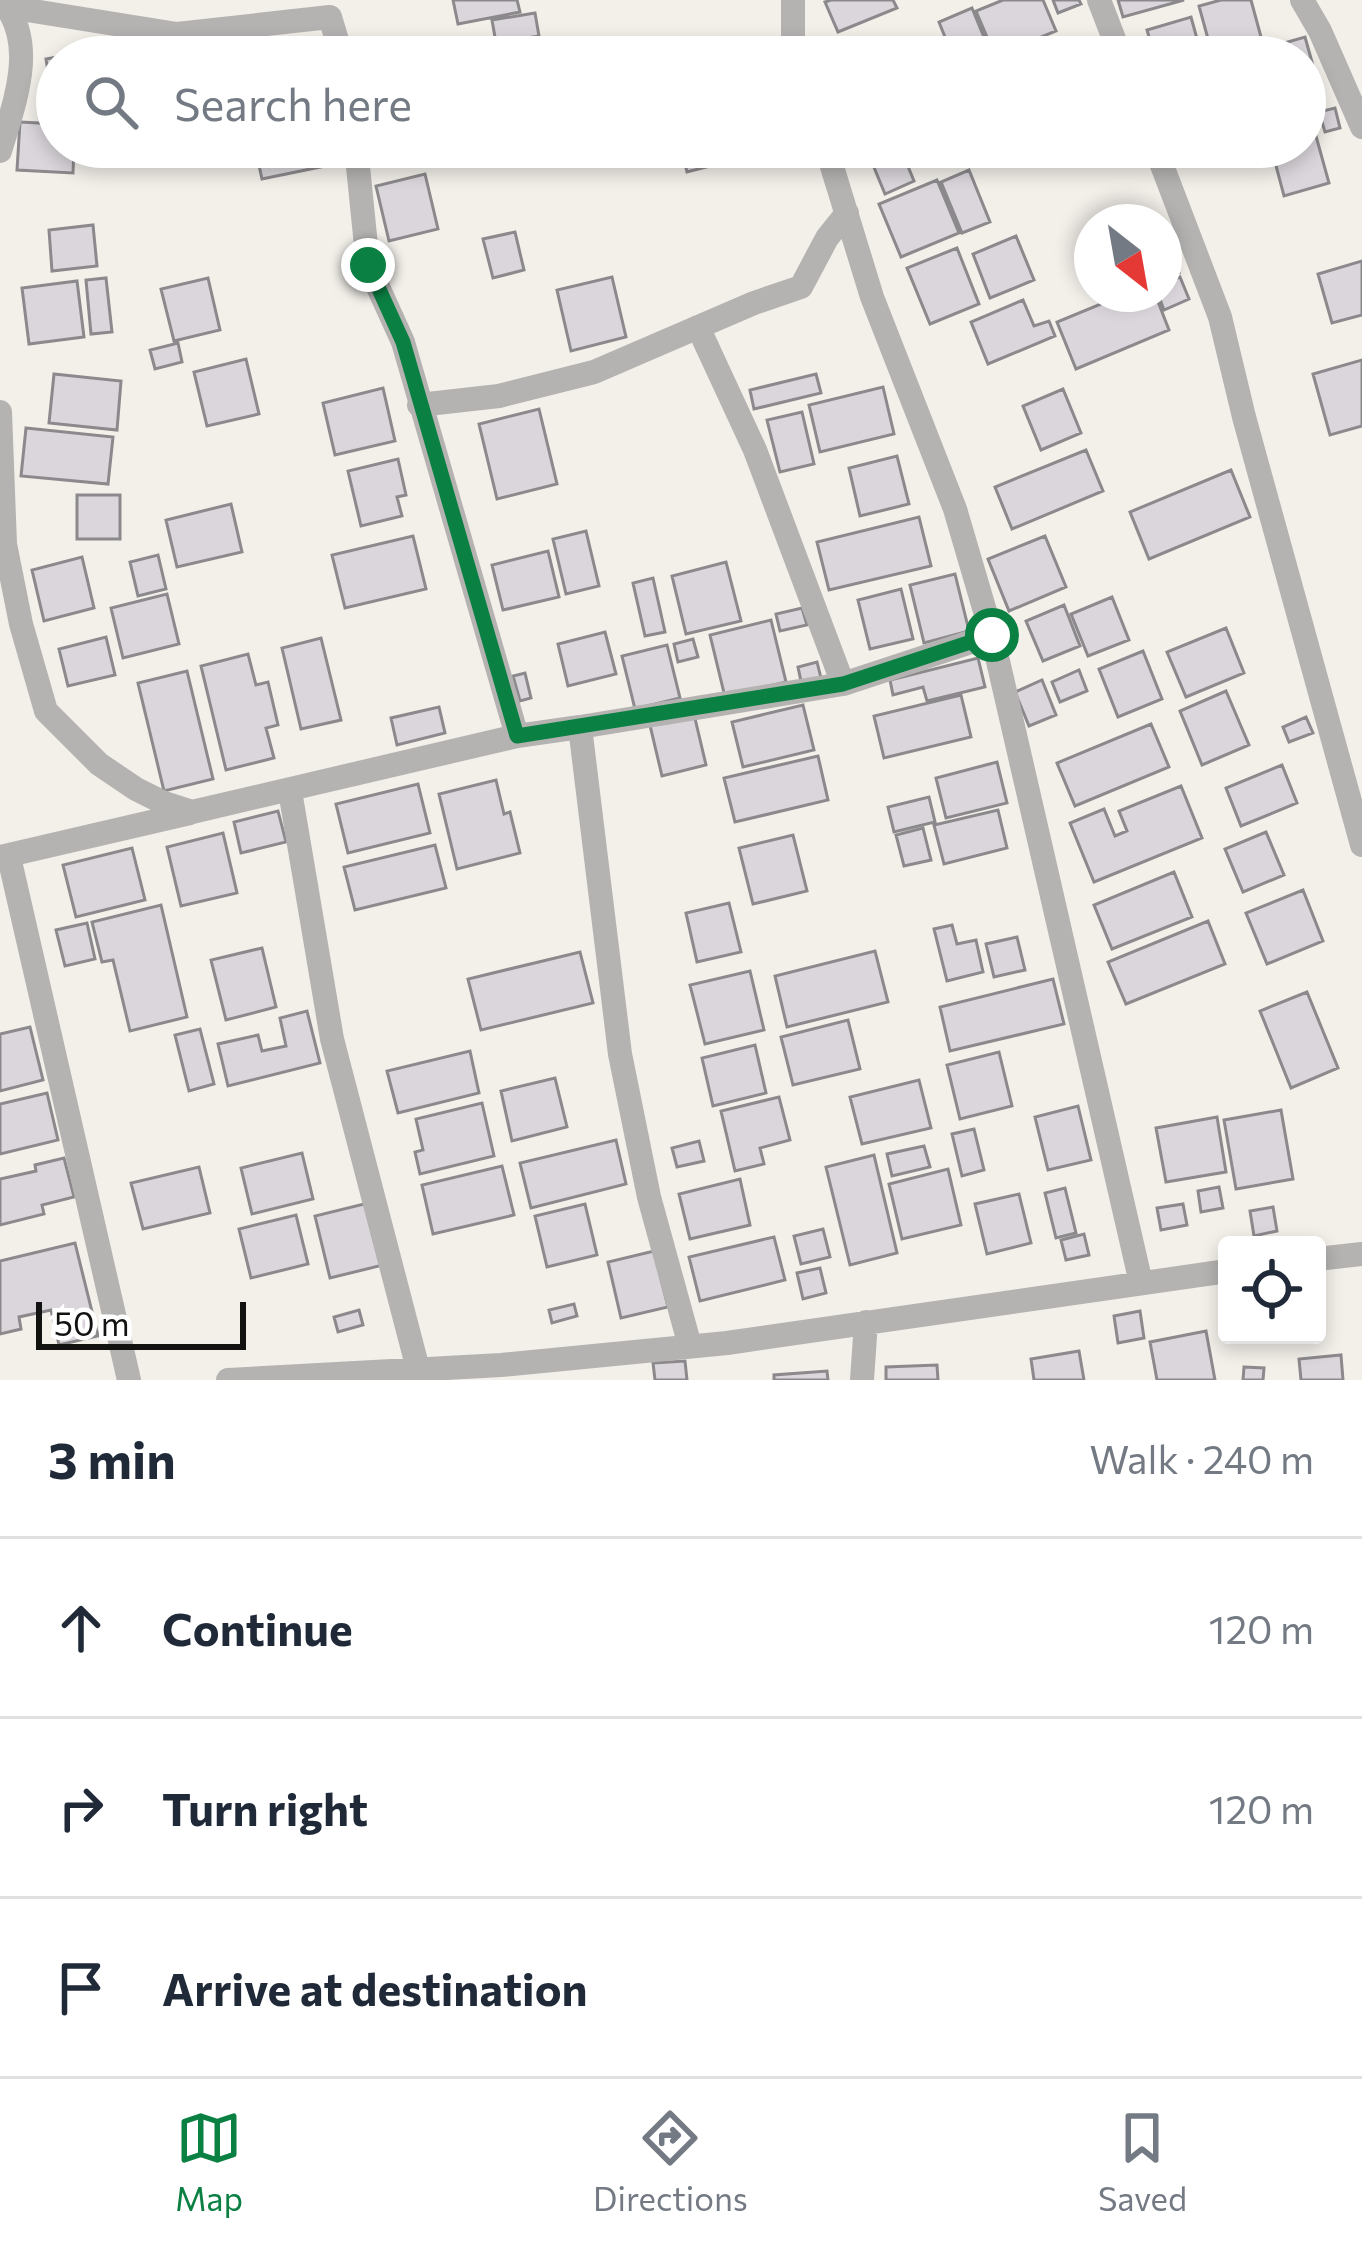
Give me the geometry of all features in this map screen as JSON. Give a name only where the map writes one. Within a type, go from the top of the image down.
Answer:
[{"type":"street","points":[[793,36],[794,0]]},
{"type":"street","points":[[1099,0],[1113,36]]},
{"type":"street","points":[[1302,0],[1322,36]]},
{"type":"street","points":[[4,3],[177,34],[330,17],[336,36]]},
{"type":"street","points":[[0,151],[20,80],[21,41],[4,3]]},
{"type":"street","points":[[1326,45],[1362,127]]},
{"type":"street","points":[[358,168],[368,265],[403,342],[517,736]]},
{"type":"street","points":[[833,168],[872,297],[955,508],[992,635],[1142,1283]]},
{"type":"street","points":[[1163,168],[1220,317],[1362,844]]},
{"type":"street","points":[[419,405],[499,397],[594,371],[801,287],[827,238],[848,213]]},
{"type":"street","points":[[698,327],[755,450],[843,684]]},
{"type":"street","points":[[0,412],[4,567],[46,711],[99,764],[136,789],[192,812]]},
{"type":"street","points":[[129,1380],[4,857],[517,736],[843,684],[992,635]]},
{"type":"street","points":[[580,727],[620,1054],[649,1197],[690,1346]]},
{"type":"street","points":[[290,791],[332,1039],[418,1369]]},
{"type":"street","points":[[1326,1258],[1362,1254]]},
{"type":"street","points":[[227,1380],[501,1364],[690,1346],[1218,1272]]},
{"type":"street","points":[[862,1380],[866,1322]]},
{"type":"building","points":[[453,0],[517,0],[520,12],[458,24]]},
{"type":"building","points":[[893,0],[897,8],[838,32],[825,2]]},
{"type":"building","points":[[1003,0],[1043,0],[1056,31],[1044,36],[987,36],[976,11]]},
{"type":"building","points":[[1053,0],[1079,0],[1081,4],[1058,13]]},
{"type":"building","points":[[1118,0],[1184,0],[1123,17]]},
{"type":"building","points":[[1251,0],[1261,36],[1207,36],[1199,6]]},
{"type":"building","points":[[972,8],[983,36],[945,36],[939,22]]},
{"type":"building","points":[[535,13],[539,36],[495,36],[492,20]]},
{"type":"building","points":[[1191,17],[1196,36],[1149,36],[1147,30]]},
{"type":"building","points":[[1335,108],[1340,128],[1326,132],[1326,110]]},
{"type":"building","points":[[20,122],[36,123],[36,168],[73,168],[73,173],[17,170]]},
{"type":"building","points":[[260,168],[315,168],[262,179]]},
{"type":"building","points":[[874,168],[909,168],[914,181],[885,194]]},
{"type":"building","points":[[1277,168],[1325,168],[1329,183],[1284,196]]},
{"type":"building","points":[[969,170],[990,222],[962,233],[941,182]]},
{"type":"building","points":[[425,174],[438,229],[389,241],[376,186]]},
{"type":"building","points":[[937,180],[959,233],[901,257],[879,204]]},
{"type":"building","points":[[93,225],[97,266],[52,271],[49,230]]},
{"type":"building","points":[[515,232],[524,270],[493,278],[483,239]]},
{"type":"building","points":[[1016,236],[1034,280],[990,298],[973,254]]},
{"type":"building","points":[[957,248],[979,304],[930,324],[907,268]]},
{"type":"building","points":[[1362,261],[1362,315],[1332,323],[1318,274]]},
{"type":"building","points":[[612,277],[626,337],[571,351],[557,290]]},
{"type":"building","points":[[106,278],[112,332],[91,334],[86,280]]},
{"type":"building","points":[[208,278],[220,330],[174,341],[161,289]]},
{"type":"building","points":[[77,281],[84,337],[29,344],[22,288]]},
{"type":"building","points":[[1023,300],[1034,326],[1049,321],[1055,336],[988,364],[971,322]]},
{"type":"building","points":[[1081,312],[1162,312],[1169,330],[1076,369],[1057,322]]},
{"type":"building","points":[[178,343],[182,362],[155,369],[150,350]]},
{"type":"building","points":[[246,359],[259,414],[207,426],[194,372]]},
{"type":"building","points":[[1362,360],[1362,426],[1330,435],[1313,374]]},
{"type":"building","points":[[54,374],[121,381],[117,430],[49,423]]},
{"type":"building","points":[[816,374],[821,393],[754,409],[750,390]]},
{"type":"building","points":[[883,387],[894,434],[820,452],[809,405]]},
{"type":"building","points":[[383,388],[395,441],[335,455],[323,403]]},
{"type":"building","points":[[1063,389],[1081,433],[1041,450],[1023,406]]},
{"type":"building","points":[[539,409],[557,484],[497,499],[479,424]]},
{"type":"building","points":[[802,412],[814,464],[780,472],[767,420]]},
{"type":"building","points":[[26,428],[113,437],[108,484],[21,476]]},
{"type":"building","points":[[1086,450],[1103,491],[1012,529],[995,487]]},
{"type":"building","points":[[897,456],[909,504],[860,516],[849,468]]},
{"type":"building","points":[[398,459],[406,495],[397,497],[402,516],[361,526],[348,471]]},
{"type":"building","points":[[1231,470],[1250,517],[1149,559],[1130,512]]},
{"type":"building","points":[[77,495],[120,495],[120,539],[77,539]]},
{"type":"building","points":[[231,504],[242,552],[177,567],[166,520]]},
{"type":"building","points":[[919,517],[931,566],[829,590],[817,542]]},
{"type":"building","points":[[586,531],[599,586],[566,594],[553,539]]},
{"type":"building","points":[[413,536],[426,589],[345,608],[332,555]]},
{"type":"building","points":[[1045,536],[1066,587],[1009,611],[988,559]]},
{"type":"building","points":[[548,551],[559,597],[503,610],[492,565]]},
{"type":"building","points":[[158,555],[166,589],[138,596],[130,562]]},
{"type":"building","points":[[82,557],[94,608],[44,621],[32,570]]},
{"type":"building","points":[[726,562],[741,621],[686,634],[672,576]]},
{"type":"building","points":[[955,574],[969,631],[924,643],[910,585]]},
{"type":"building","points":[[653,578],[665,632],[645,636],[633,583]]},
{"type":"building","points":[[901,589],[913,639],[870,649],[858,600]]},
{"type":"building","points":[[167,594],[179,644],[123,658],[111,608]]},
{"type":"building","points":[[1112,597],[1129,640],[1088,656],[1071,614]]},
{"type":"building","points":[[1064,605],[1080,646],[1043,661],[1026,621]]},
{"type":"building","points":[[802,608],[807,625],[780,631],[776,614]]},
{"type":"building","points":[[771,620],[786,682],[725,697],[710,635]]},
{"type":"building","points":[[1226,628],[1244,673],[1186,697],[1167,652]]},
{"type":"building","points":[[605,632],[616,674],[568,686],[558,644]]},
{"type":"building","points":[[106,637],[115,675],[68,686],[59,649]]},
{"type":"building","points":[[321,638],[341,720],[301,729],[282,648]]},
{"type":"building","points":[[693,639],[698,657],[678,662],[674,644]]},
{"type":"building","points":[[667,645],[680,698],[635,709],[622,656]]},
{"type":"building","points":[[1143,651],[1162,699],[1118,717],[1099,669]]},
{"type":"building","points":[[248,654],[256,685],[268,682],[278,725],[266,728],[274,758],[226,770],[201,666]]},
{"type":"building","points":[[978,658],[985,687],[927,701],[923,687],[893,695],[890,680]]},
{"type":"building","points":[[817,662],[822,682],[802,686],[798,667]]},
{"type":"building","points":[[1079,670],[1087,691],[1060,702],[1052,682]]},
{"type":"building","points":[[187,671],[213,779],[164,791],[138,683]]},
{"type":"building","points":[[525,673],[531,698],[520,701],[513,676]]},
{"type":"building","points":[[1042,680],[1056,715],[1029,726],[1015,692]]},
{"type":"building","points":[[1226,691],[1249,745],[1202,765],[1180,711]]},
{"type":"building","points":[[961,695],[971,737],[884,758],[874,716]]},
{"type":"building","points":[[803,705],[814,750],[743,767],[732,722]]},
{"type":"building","points":[[439,707],[445,733],[397,745],[391,718]]},
{"type":"building","points":[[693,710],[706,765],[662,776],[649,721]]},
{"type":"building","points":[[1306,717],[1313,733],[1289,742],[1283,727]]},
{"type":"building","points":[[1151,724],[1169,767],[1075,806],[1057,763]]},
{"type":"building","points":[[818,756],[828,800],[735,822],[724,778]]},
{"type":"building","points":[[997,762],[1007,803],[946,818],[936,778]]},
{"type":"building","points":[[1282,765],[1297,803],[1241,826],[1226,788]]},
{"type":"building","points":[[496,780],[520,853],[457,869],[439,794]]},
{"type":"building","points":[[418,784],[430,833],[348,853],[336,804]]},
{"type":"building","points":[[1181,786],[1202,838],[1094,882],[1070,823],[1104,809],[1115,836],[1127,831],[1119,811]]},
{"type":"building","points":[[929,797],[935,822],[894,832],[888,807]]},
{"type":"building","points":[[998,810],[1007,848],[944,864],[934,825]]},
{"type":"building","points":[[278,811],[286,842],[241,853],[234,822]]},
{"type":"building","points":[[923,828],[931,860],[904,866],[896,835]]},
{"type":"building","points":[[1266,832],[1284,875],[1243,892],[1225,849]]},
{"type":"building","points":[[223,833],[237,893],[181,906],[167,847]]},
{"type":"building","points":[[793,835],[807,891],[753,904],[739,848]]},
{"type":"building","points":[[435,845],[446,888],[355,910],[344,867]]},
{"type":"building","points":[[132,848],[145,900],[76,917],[63,865]]},
{"type":"building","points":[[1174,872],[1192,917],[1112,949],[1094,905]]},
{"type":"building","points":[[1303,890],[1323,941],[1267,964],[1246,913]]},
{"type":"building","points":[[729,903],[741,952],[697,962],[686,913]]},
{"type":"building","points":[[161,905],[187,1017],[130,1031],[113,960],[102,962],[92,922]]},
{"type":"building","points":[[1208,921],[1225,964],[1126,1004],[1108,962]]},
{"type":"building","points":[[87,923],[95,959],[65,966],[56,930]]},
{"type":"building","points":[[952,925],[957,944],[976,940],[983,972],[947,981],[934,929]]},
{"type":"building","points":[[1017,937],[1025,970],[994,977],[986,944]]},
{"type":"building","points":[[262,948],[276,1007],[226,1020],[211,960]]},
{"type":"building","points":[[875,951],[888,1002],[787,1027],[775,976]]},
{"type":"building","points":[[580,952],[593,1003],[481,1030],[468,979]]},
{"type":"building","points":[[750,971],[764,1030],[705,1044],[690,985]]},
{"type":"building","points":[[1053,979],[1064,1024],[950,1051],[940,1007]]},
{"type":"building","points":[[1307,992],[1338,1068],[1291,1088],[1260,1011]]},
{"type":"building","points":[[307,1011],[320,1063],[228,1086],[218,1044],[258,1035],[262,1051],[286,1046],[280,1018]]},
{"type":"building","points":[[848,1020],[860,1069],[793,1085],[781,1037]]},
{"type":"building","points":[[30,1027],[43,1080],[0,1091],[0,1034]]},
{"type":"building","points":[[200,1029],[214,1084],[189,1091],[175,1035]]},
{"type":"building","points":[[755,1045],[766,1093],[713,1106],[702,1058]]},
{"type":"building","points":[[470,1051],[479,1093],[398,1113],[387,1071]]},
{"type":"building","points":[[999,1052],[1012,1106],[960,1119],[947,1065]]},
{"type":"building","points":[[555,1078],[567,1127],[512,1141],[501,1091]]},
{"type":"building","points":[[919,1080],[931,1128],[862,1144],[850,1097]]},
{"type":"building","points":[[47,1093],[58,1140],[0,1154],[0,1104]]},
{"type":"building","points":[[779,1097],[790,1140],[760,1148],[764,1164],[735,1171],[721,1111]]},
{"type":"building","points":[[482,1103],[494,1156],[420,1174],[415,1152],[423,1150],[416,1119]]},
{"type":"building","points":[[1078,1106],[1091,1160],[1048,1170],[1035,1117]]},
{"type":"building","points":[[1281,1110],[1293,1179],[1236,1189],[1224,1120]]},
{"type":"building","points":[[1217,1117],[1226,1172],[1166,1182],[1156,1128]]},
{"type":"building","points":[[974,1129],[984,1170],[962,1176],[952,1134]]},
{"type":"building","points":[[616,1140],[626,1184],[531,1208],[520,1163]]},
{"type":"building","points":[[699,1141],[704,1161],[677,1167],[672,1148]]},
{"type":"building","points":[[924,1146],[930,1167],[892,1176],[887,1154]]},
{"type":"building","points":[[302,1153],[313,1199],[252,1214],[241,1168]]},
{"type":"building","points":[[874,1155],[897,1253],[850,1265],[826,1167]]},
{"type":"building","points":[[64,1158],[74,1197],[42,1205],[44,1214],[0,1225],[0,1179],[36,1171],[35,1165]]},
{"type":"building","points":[[502,1166],[514,1215],[433,1234],[422,1185]]},
{"type":"building","points":[[199,1167],[210,1213],[143,1229],[131,1183]]},
{"type":"building","points":[[948,1169],[961,1225],[902,1239],[889,1184]]},
{"type":"building","points":[[740,1179],[750,1225],[690,1239],[679,1194]]},
{"type":"building","points":[[1219,1187],[1223,1208],[1201,1212],[1198,1191]]},
{"type":"building","points":[[1065,1188],[1076,1233],[1056,1238],[1045,1193]]},
{"type":"building","points":[[1019,1194],[1031,1243],[987,1254],[975,1204]]},
{"type":"building","points":[[368,1203],[383,1265],[330,1278],[315,1216]]},
{"type":"building","points":[[585,1204],[597,1255],[547,1267],[535,1216]]},
{"type":"building","points":[[1183,1204],[1187,1225],[1161,1230],[1157,1208]]},
{"type":"building","points":[[1273,1207],[1277,1231],[1254,1236],[1250,1211]]},
{"type":"building","points":[[296,1215],[308,1264],[251,1278],[239,1229]]},
{"type":"building","points":[[823,1229],[830,1257],[801,1264],[794,1236]]},
{"type":"building","points":[[1084,1234],[1089,1255],[1066,1260],[1061,1240]]},
{"type":"building","points":[[774,1237],[785,1280],[700,1301],[689,1257]]},
{"type":"building","points":[[75,1243],[98,1336],[59,1345],[51,1310],[19,1317],[21,1329],[0,1334],[0,1261]]},
{"type":"building","points":[[654,1251],[668,1307],[621,1318],[608,1262]]},
{"type":"building","points":[[820,1268],[826,1293],[803,1299],[797,1273]]},
{"type":"building","points":[[574,1304],[577,1316],[552,1323],[549,1310]]},
{"type":"building","points":[[359,1310],[363,1325],[338,1332],[334,1317]]},
{"type":"building","points":[[1140,1311],[1144,1338],[1118,1343],[1114,1316]]},
{"type":"building","points":[[1206,1331],[1215,1380],[1157,1380],[1150,1342]]},
{"type":"building","points":[[1079,1351],[1084,1380],[1034,1380],[1031,1359]]},
{"type":"building","points":[[1341,1355],[1343,1380],[1301,1380],[1299,1359]]},
{"type":"building","points":[[685,1361],[687,1380],[655,1380],[653,1363]]},
{"type":"building","points":[[937,1365],[938,1380],[886,1380],[886,1367]]},
{"type":"building","points":[[1244,1367],[1264,1368],[1263,1380],[1243,1380]]},
{"type":"building","points":[[827,1371],[828,1380],[774,1380],[774,1375]]},
{"type":"route","points":[[368,265],[403,342],[517,736],[843,684],[992,635]]}]
